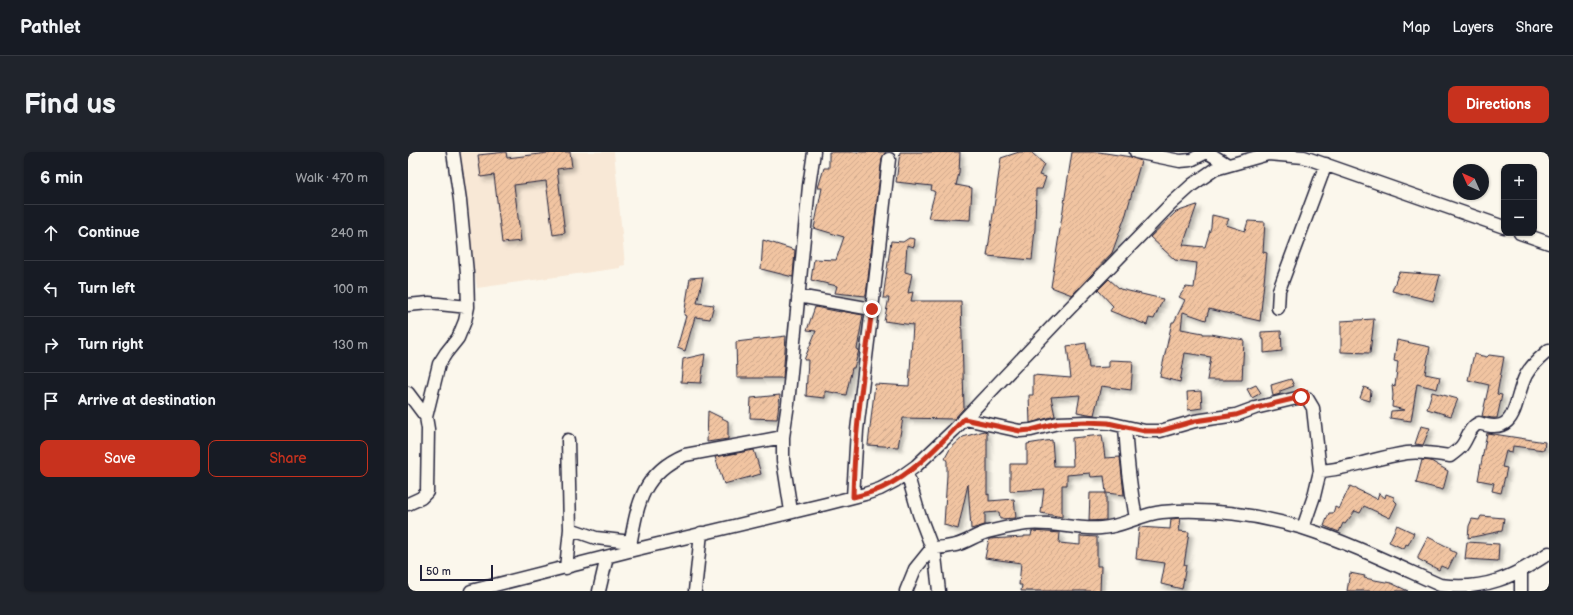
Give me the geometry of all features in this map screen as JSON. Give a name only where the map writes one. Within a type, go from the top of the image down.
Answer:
[{"type":"street","points":[[408,504],[421,498],[427,492],[428,429],[426,418],[440,364],[446,353],[458,338],[465,321],[468,307],[468,274],[453,152]]},
{"type":"street","points":[[792,511],[783,460],[783,437],[788,404],[809,186],[814,152]]},
{"type":"street","points":[[1136,152],[1180,161],[1191,160],[1207,152],[1228,165]]},
{"type":"street","points":[[471,591],[607,557],[630,546],[701,533],[853,497],[880,489],[895,482],[907,473],[964,419],[1170,205],[1192,185],[1215,169],[1268,154],[1304,157],[1501,226]]},
{"type":"street","points":[[853,497],[853,474],[857,430],[888,159]]},
{"type":"street","points":[[1278,308],[1281,283],[1326,164]]},
{"type":"street","points":[[1529,236],[1549,243]]},
{"type":"street","points":[[798,296],[872,309]]},
{"type":"street","points":[[408,305],[429,303],[468,307]]},
{"type":"street","points":[[1320,471],[1335,470],[1408,453],[1428,453],[1450,456],[1461,447],[1474,425],[1479,423],[1490,427],[1498,427],[1506,424],[1514,412],[1526,374],[1530,368],[1549,350]]},
{"type":"street","points":[[408,393],[426,418]]},
{"type":"street","points":[[964,419],[1020,431],[1031,430],[1058,423],[1086,422],[1108,423],[1145,431],[1160,431],[1195,421],[1236,415],[1256,408],[1301,397],[1307,398],[1313,408],[1320,471],[1314,496],[1303,528]]},
{"type":"street","points":[[1125,427],[1129,475],[1136,518]]},
{"type":"street","points":[[630,546],[637,510],[642,495],[656,474],[672,461],[685,455],[783,437]]},
{"type":"street","points":[[566,568],[570,529],[568,440]]},
{"type":"street","points":[[907,473],[919,514],[932,548],[937,568],[939,591]]},
{"type":"street","points":[[906,591],[915,569],[932,548],[958,545],[988,532],[1025,524],[1048,523],[1084,528],[1102,528],[1162,512],[1215,512],[1254,517],[1303,528],[1374,555],[1440,585],[1468,588],[1495,582],[1521,572],[1549,553]]},
{"type":"street","points":[[570,529],[596,538],[630,546]]},
{"type":"street","points":[[695,591],[701,533]]},
{"type":"street","points":[[599,591],[607,557]]},
{"type":"street","points":[[1521,572],[1521,591]]},
{"type":"shaded area","points":[[458,152],[614,152],[625,265],[620,266],[620,268],[477,288]]},
{"type":"building","points":[[506,152],[507,158],[556,152],[570,152],[572,167],[557,169],[565,233],[553,235],[546,181],[514,185],[521,241],[502,243],[494,175],[481,177],[478,155]]},
{"type":"building","points":[[829,152],[886,152],[882,158],[866,296],[835,293],[837,286],[811,280],[814,259],[836,260],[844,237],[814,228],[822,188],[818,188],[824,168],[829,168]]},
{"type":"building","points":[[900,152],[960,152],[959,173],[956,185],[972,188],[970,220],[928,218],[935,192],[931,190],[932,186],[896,182]]},
{"type":"building","points":[[1019,152],[1031,152],[1044,164],[1039,175],[1046,177],[1042,189],[1036,189],[1032,260],[987,256],[1001,158]]},
{"type":"building","points":[[1072,152],[1099,152],[1131,157],[1141,161],[1126,214],[1112,253],[1072,295],[1051,287]]},
{"type":"building","points":[[1197,205],[1183,245],[1205,247],[1211,227],[1212,215],[1229,219],[1226,225],[1245,231],[1248,221],[1265,222],[1263,252],[1267,253],[1260,321],[1209,309],[1206,320],[1183,312],[1181,329],[1244,340],[1242,380],[1207,380],[1211,357],[1185,353],[1180,382],[1160,377],[1172,322],[1174,322],[1185,300],[1179,297],[1186,287],[1194,288],[1197,263],[1175,260],[1150,237],[1176,212]]},
{"type":"building","points":[[909,238],[915,239],[914,247],[907,245],[905,272],[912,274],[908,293],[913,292],[911,301],[961,301],[964,408],[954,419],[903,418],[898,447],[868,445],[875,384],[909,386],[913,325],[884,321],[889,298],[883,298],[891,241],[903,242]]},
{"type":"building","points":[[763,240],[795,250],[793,277],[761,269]]},
{"type":"building","points":[[1399,272],[1440,275],[1433,301],[1392,291]]},
{"type":"building","points":[[703,277],[697,303],[714,305],[710,319],[695,317],[685,351],[677,348],[686,316],[684,315],[690,278]]},
{"type":"building","points":[[1109,279],[1120,289],[1163,299],[1154,319],[1149,318],[1147,325],[1110,311],[1113,306],[1098,290]]},
{"type":"building","points":[[815,307],[863,315],[857,349],[859,350],[854,368],[852,368],[846,395],[825,391],[825,398],[806,396],[808,360],[804,360],[816,331],[807,330]]},
{"type":"building","points":[[1374,319],[1370,353],[1341,352],[1341,321]]},
{"type":"building","points":[[1281,331],[1282,351],[1264,353],[1264,340],[1261,338],[1261,332]]},
{"type":"building","points":[[786,336],[783,378],[737,378],[736,342]]},
{"type":"building","points":[[1397,340],[1430,347],[1425,374],[1440,377],[1437,389],[1417,384],[1411,421],[1390,418],[1391,411],[1405,410],[1392,407],[1392,385],[1395,386],[1398,362],[1394,361]]},
{"type":"building","points":[[1086,343],[1089,368],[1109,367],[1109,360],[1133,361],[1131,390],[1101,386],[1094,415],[1077,412],[1080,395],[1051,397],[1055,416],[1030,423],[1029,395],[1033,395],[1033,375],[1071,378],[1067,346]]},
{"type":"building","points":[[705,354],[701,383],[681,382],[683,359]]},
{"type":"building","points":[[1474,354],[1487,357],[1489,355],[1504,357],[1497,394],[1502,395],[1497,418],[1482,416],[1489,385],[1468,380]]},
{"type":"building","points":[[1291,379],[1294,386],[1280,391],[1280,394],[1273,396],[1271,385]]},
{"type":"building","points":[[1256,385],[1261,393],[1252,398],[1247,389]]},
{"type":"building","points":[[1364,387],[1371,390],[1370,401],[1360,398]]},
{"type":"building","points":[[1201,391],[1202,408],[1188,410],[1187,392]]},
{"type":"building","points":[[1432,392],[1458,399],[1451,416],[1427,409]]},
{"type":"building","points":[[780,395],[777,419],[750,418],[751,398]]},
{"type":"building","points":[[708,411],[728,421],[728,439],[707,442]]},
{"type":"building","points":[[1421,426],[1430,428],[1423,445],[1415,444]]},
{"type":"building","points":[[984,431],[987,432],[987,495],[989,494],[989,501],[1014,499],[1016,518],[1000,519],[999,512],[985,513],[985,525],[971,529],[968,484],[958,529],[944,525],[947,475],[947,461],[945,458],[950,449],[963,437]]},
{"type":"building","points":[[1487,433],[1545,442],[1544,450],[1513,446],[1512,452],[1506,451],[1502,467],[1507,468],[1501,493],[1492,491],[1494,483],[1478,480]]},
{"type":"building","points":[[1102,435],[1105,458],[1120,457],[1124,495],[1106,493],[1104,476],[1091,477],[1090,473],[1067,475],[1067,485],[1062,485],[1062,517],[1041,513],[1044,489],[1010,491],[1010,464],[1027,464],[1027,444],[1052,440],[1054,466],[1073,466],[1072,438]]},
{"type":"building","points":[[754,450],[761,474],[724,484],[715,457]]},
{"type":"building","points":[[1422,460],[1431,461],[1448,471],[1443,490],[1416,483]]},
{"type":"building","points":[[1350,486],[1377,499],[1379,493],[1385,498],[1386,494],[1394,497],[1394,500],[1397,503],[1390,518],[1364,506],[1360,513],[1355,511],[1345,524],[1343,523],[1339,532],[1324,526],[1329,513],[1333,513],[1335,507],[1339,509]]},
{"type":"building","points":[[1090,493],[1106,493],[1106,520],[1089,521]]},
{"type":"building","points":[[1481,516],[1504,518],[1502,531],[1468,538],[1469,526],[1472,519],[1479,520]]},
{"type":"building","points":[[1181,518],[1179,531],[1189,532],[1182,589],[1161,584],[1165,563],[1136,559],[1139,527],[1170,529],[1171,519]]},
{"type":"building","points":[[1397,525],[1414,533],[1408,545],[1406,544],[1404,549],[1389,542]]},
{"type":"building","points":[[1032,531],[1060,533],[1059,543],[1080,545],[1080,536],[1097,537],[1097,566],[1101,566],[1100,591],[1021,591],[1022,585],[1019,585],[1021,563],[985,558],[989,539],[1031,536]]},
{"type":"building","points":[[1428,537],[1450,548],[1450,550],[1456,553],[1448,569],[1441,566],[1439,570],[1418,559],[1418,556]]},
{"type":"building","points":[[1467,542],[1499,544],[1498,561],[1465,559]]},
{"type":"building","points":[[1350,573],[1365,576],[1364,578],[1391,583],[1408,591],[1347,591]]},
{"type":"route","points":[[872,309],[857,430],[853,474],[853,497],[880,489],[895,482],[916,466],[964,419],[1020,431],[1031,430],[1058,423],[1086,422],[1108,423],[1145,431],[1160,431],[1195,421],[1236,415],[1256,408],[1301,397]]}]
